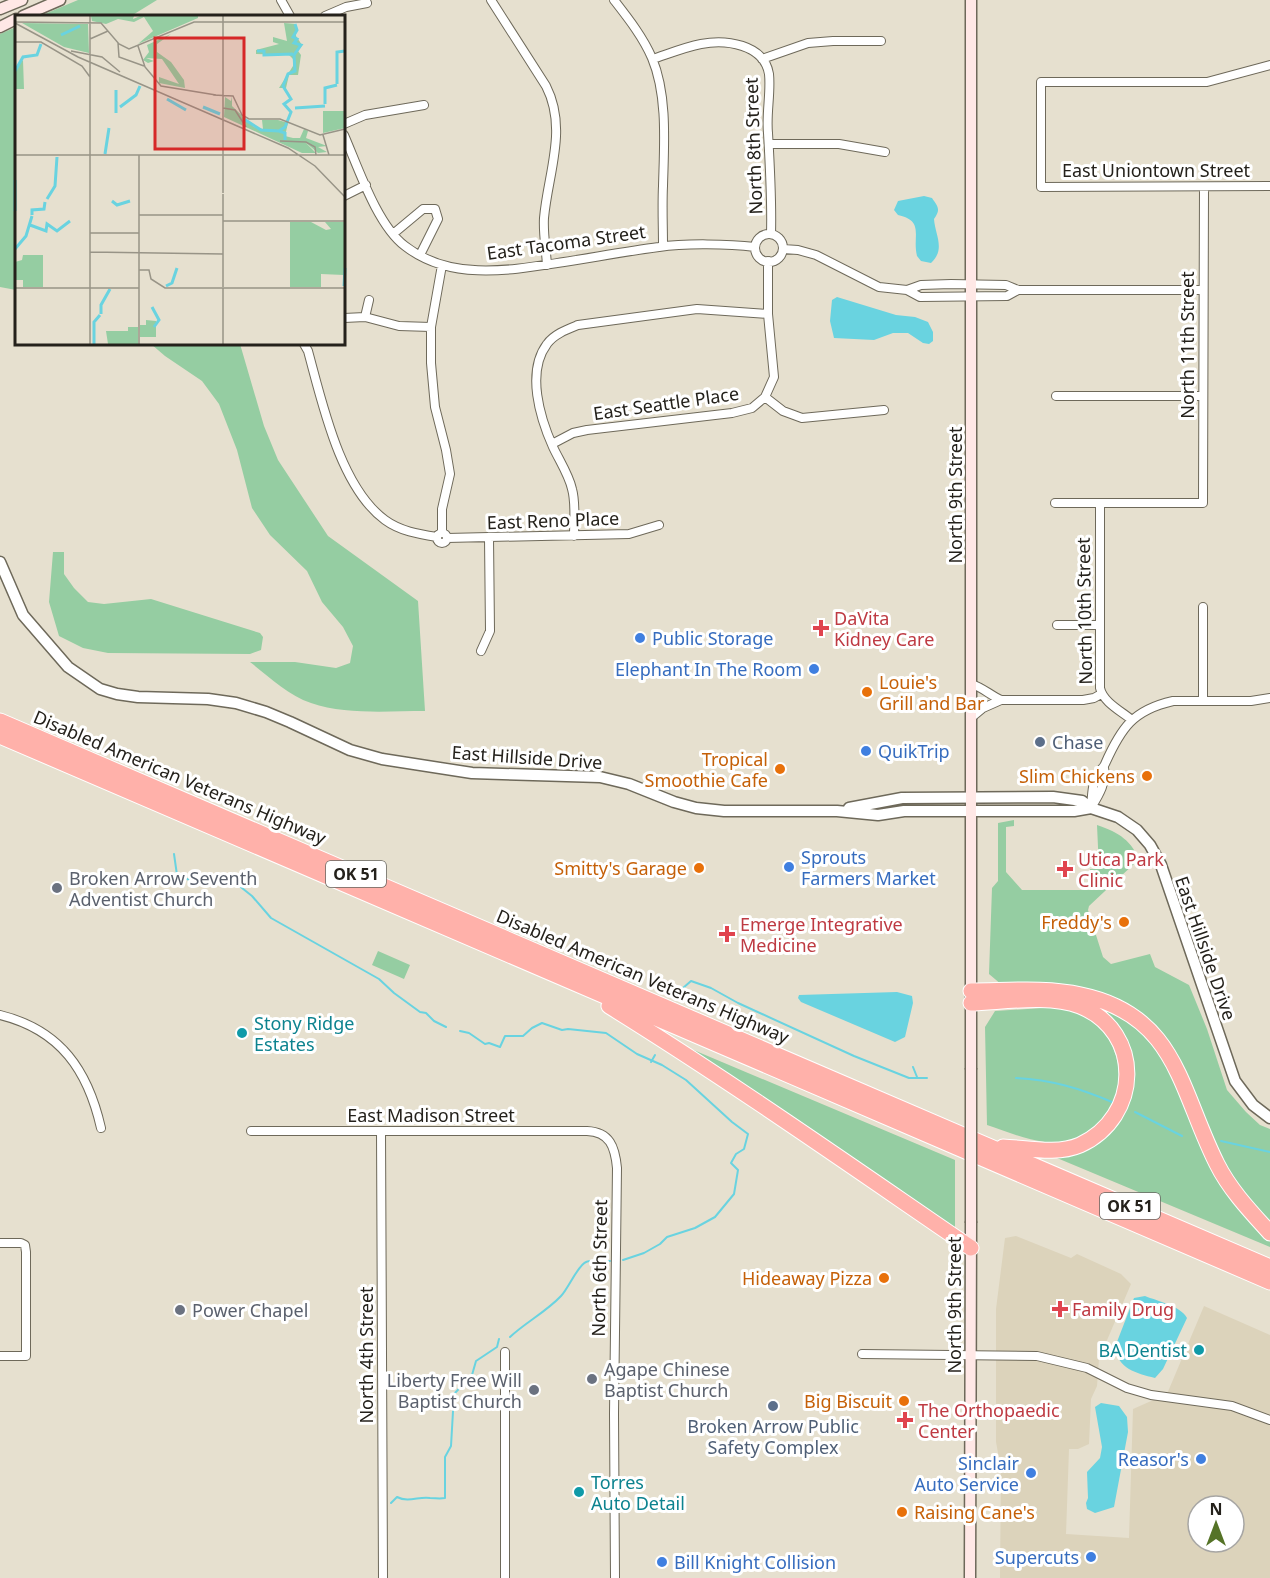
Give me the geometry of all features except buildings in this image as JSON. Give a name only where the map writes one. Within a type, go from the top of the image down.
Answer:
[{"type":"highway","name":"Disabled American Veterans Highway","points":[[0,721],[1270,1267]]},
{"type":"highway","name":"Disabled American Veterans Highway","points":[[0,736],[1270,1282]]},
{"type":"highway","points":[[566,980],[690,1057],[970,1248]]},
{"type":"highway","points":[[971,997],[1051,992],[1080,994],[1108,1003],[1140,1022],[1160,1041],[1173,1061],[1203,1133],[1226,1180],[1270,1233]]},
{"type":"highway","points":[[971,997],[1055,1001],[1089,1010],[1100,1017],[1120,1043],[1127,1069],[1125,1091],[1118,1111],[1108,1126],[1094,1137],[1078,1146],[1056,1150],[991,1146]]},
{"type":"main road","points":[[0,9],[22,0]]},
{"type":"main road","points":[[25,15],[60,0]]},
{"type":"main road","name":"North 9th Street","points":[[970,1578],[971,0]]},
{"type":"main road","points":[[0,27],[15,20]]},
{"type":"street","points":[[281,0],[289,15]]},
{"type":"street","points":[[614,0],[635,27],[652,59],[659,85],[666,132],[663,246]]},
{"type":"street","points":[[493,1],[551,95],[556,117],[557,146],[544,219],[547,265]]},
{"type":"street","points":[[327,15],[346,7],[367,3]]},
{"type":"street","points":[[652,59],[701,44],[737,44],[754,51],[762,59],[808,43],[833,40],[881,40]]},
{"type":"street","name":"North 8th Street","points":[[762,59],[768,71],[771,234]]},
{"type":"street","name":"East Uniontown Street","points":[[1270,65],[1207,82],[1041,82],[1041,187],[1270,186]]},
{"type":"street","points":[[345,124],[365,115],[424,105]]},
{"type":"street","name":"East Tacoma Street","points":[[345,137],[375,206],[393,234],[405,246],[442,265],[491,271],[547,265],[663,246],[755,247]]},
{"type":"street","points":[[769,144],[839,144],[885,152]]},
{"type":"street","points":[[345,195],[366,185]]},
{"type":"street","name":"North 11th Street","points":[[1100,504],[1203,503],[1204,187]]},
{"type":"street","points":[[393,234],[423,208],[435,209],[438,219],[420,255]]},
{"type":"street","points":[[771,234],[780,238],[783,249],[778,258],[768,261],[759,257],[755,247],[760,237],[771,234]]},
{"type":"street","points":[[783,249],[816,255],[879,287],[907,290],[920,297],[1007,296],[1018,290]]},
{"type":"street","points":[[765,397],[774,377],[768,314],[768,261]]},
{"type":"street","points":[[442,265],[431,327],[435,407],[450,474],[442,509],[442,536]]},
{"type":"street","points":[[907,290],[921,285],[971,284],[1006,285],[1018,290],[1203,290]]},
{"type":"street","points":[[365,317],[369,300]]},
{"type":"street","points":[[574,536],[573,489],[552,444],[539,407],[536,382],[540,360],[547,343],[564,330],[578,325],[677,311],[697,309],[768,314]]},
{"type":"street","points":[[345,318],[365,317],[399,326],[431,327]]},
{"type":"street","name":"East Reno Place","points":[[305,345],[338,452],[371,507],[385,520],[399,528],[412,533],[489,538],[629,534],[659,525]]},
{"type":"street","points":[[1056,396],[1203,396]]},
{"type":"street","name":"East Seattle Place","points":[[552,444],[573,433],[587,430],[732,413],[752,408],[765,397],[783,411],[802,418],[884,410]]},
{"type":"street","points":[[1055,503],[1100,504]]},
{"type":"street","name":"North 10th Street","points":[[1100,504],[1101,694],[1132,720]]},
{"type":"street","points":[[481,651],[490,631],[489,538]]},
{"type":"street","name":"East Hillside Drive","points":[[0,562],[23,615],[68,667],[100,689],[138,697],[208,699],[236,703],[266,712],[350,750],[382,759],[472,773],[600,777],[629,784],[674,802],[724,810],[837,811],[878,814],[904,811],[1074,811],[1091,808]]},
{"type":"street","points":[[1203,607],[1203,700]]},
{"type":"street","points":[[1057,625],[1100,625]]},
{"type":"street","points":[[971,684],[981,687],[988,694],[1000,700]]},
{"type":"street","points":[[971,718],[983,708],[1000,700],[1083,700],[1101,694]]},
{"type":"street","points":[[1091,808],[1092,792],[1098,772],[1104,768],[1114,743],[1140,713],[1161,704],[1185,700],[1270,698]]},
{"type":"street","name":"East Hillside Drive","points":[[837,811],[902,798],[1053,797],[1082,801],[1091,808],[1118,817],[1128,824],[1143,837],[1156,855],[1235,1082],[1253,1105],[1270,1118]]},
{"type":"street","points":[[0,1015],[38,1030],[68,1054],[90,1089],[101,1128]]},
{"type":"street","name":"East Madison Street","points":[[251,1131],[592,1131],[602,1134],[609,1140]]},
{"type":"street","name":"North 4th Street","points":[[381,1131],[383,1578]]},
{"type":"street","name":"North 6th Street","points":[[609,1140],[616,1155],[617,1168],[615,1578]]},
{"type":"street","points":[[0,1243],[25,1245],[26,1356],[0,1356]]},
{"type":"street","points":[[505,1578],[506,1352]]},
{"type":"street","points":[[862,1354],[1028,1355],[1056,1359],[1087,1368],[1127,1388],[1151,1395],[1232,1406],[1270,1420]]},
{"type":"shaded area","points":[[1016,1236],[1071,1258],[1077,1254],[1121,1274],[1131,1284],[1099,1359],[1097,1386],[1091,1399],[1089,1444],[1078,1449],[1069,1449],[1066,1534],[1129,1538],[1133,1409],[1167,1394],[1204,1306],[1270,1335],[1270,1578],[1000,1578],[1001,1469],[996,1442],[996,1309],[1005,1238]]},
{"type":"green space","points":[[78,0],[157,0],[133,15],[42,15]]},
{"type":"green space","points":[[15,27],[15,290],[0,287],[0,34]]},
{"type":"green space","points":[[152,345],[240,345],[264,426],[278,460],[328,536],[418,601],[425,711],[367,712],[324,707],[294,695],[250,662],[295,662],[336,668],[350,663],[353,646],[343,627],[322,602],[307,571],[270,535],[252,508],[237,450],[219,404],[202,381]]},
{"type":"green space","points":[[53,552],[64,552],[64,574],[88,602],[104,604],[151,599],[260,633],[263,637],[261,650],[250,654],[108,653],[83,648],[59,636],[49,602]]},
{"type":"green space","points":[[1014,820],[1014,826],[1006,827],[1006,872],[1022,890],[1090,890],[1090,869],[1099,869],[1097,825],[1118,834],[1133,848],[1141,863],[1135,863],[1089,906],[1088,910],[1103,957],[1111,964],[1150,954],[1155,967],[1189,985],[1207,1029],[1227,1090],[1260,1125],[1270,1129],[1270,1223],[1238,1188],[1151,1024],[1138,1012],[1100,992],[1068,986],[1002,985],[989,974],[992,888],[998,881],[998,823]]},
{"type":"green space","points":[[378,951],[410,965],[404,979],[372,965]]},
{"type":"green space","points":[[1088,1006],[1118,1011],[1155,1041],[1198,1130],[1270,1238],[1270,1247],[1045,1153],[1108,1131],[1128,1052]]},
{"type":"green space","points":[[1059,1007],[1088,1019],[1107,1038],[1117,1061],[1118,1085],[1111,1109],[1096,1128],[1073,1140],[1038,1141],[987,1125],[985,1027],[995,1011]]},
{"type":"green space","points":[[684,1046],[955,1160],[955,1227],[947,1224]]},
{"type":"water","points":[[924,196],[932,198],[938,208],[934,219],[939,247],[931,263],[921,261],[917,256],[915,225],[894,210],[898,201]]},
{"type":"water","points":[[837,297],[928,322],[933,332],[933,341],[929,344],[923,343],[908,333],[893,333],[874,340],[834,338],[830,321],[832,300]]},
{"type":"water","points":[[897,992],[912,996],[913,1003],[905,1037],[895,1042],[801,1002],[798,998],[799,995]]},
{"type":"water","points":[[1145,1296],[1180,1310],[1187,1318],[1163,1369],[1155,1378],[1129,1369],[1120,1360],[1115,1347],[1134,1298]]},
{"type":"water","points":[[1101,1403],[1119,1406],[1127,1417],[1128,1432],[1114,1507],[1095,1513],[1087,1509],[1087,1472],[1100,1458],[1102,1447],[1095,1407]]},
{"type":"waterway","points":[[174,854],[177,875],[205,886],[214,879],[224,879],[237,884],[252,896],[271,918],[379,979],[420,1012],[426,1013],[434,1021],[446,1027]]},
{"type":"waterway","points":[[683,988],[691,981],[711,988],[738,1003],[854,1056],[909,1078],[927,1078]]},
{"type":"waterway","points":[[460,1031],[469,1033],[485,1044],[500,1047],[505,1036],[523,1036],[542,1023],[562,1030],[606,1033],[637,1054],[662,1065],[686,1080],[748,1134],[744,1149],[736,1154],[731,1163],[738,1170],[734,1194],[715,1217],[695,1228],[667,1237],[644,1253],[623,1260]]},
{"type":"waterway","points":[[651,1062],[655,1055]]},
{"type":"waterway","points":[[913,1067],[917,1077]]},
{"type":"waterway","points":[[1016,1078],[1065,1086],[1112,1102]]},
{"type":"waterway","points":[[1135,1112],[1182,1136]]},
{"type":"waterway","points":[[1221,1141],[1270,1152]]},
{"type":"waterway","points":[[510,1337],[561,1296],[583,1264],[591,1261],[610,1261]]},
{"type":"waterway","points":[[391,1503],[397,1497],[406,1499],[445,1498],[445,1457],[451,1446],[454,1394],[472,1375],[476,1361],[497,1347],[499,1339]]},
{"type":"place","name":"DaVita Kidney Care","points":[[821,628]]},
{"type":"place","name":"Public Storage","points":[[640,638]]},
{"type":"place","name":"Elephant In The Room","points":[[814,669]]},
{"type":"place","name":"Louie's Grill and Bar","points":[[867,692]]},
{"type":"place","name":"Chase","points":[[1040,742]]},
{"type":"place","name":"QuikTrip","points":[[866,751]]},
{"type":"place","name":"Tropical Smoothie Cafe","points":[[780,769]]},
{"type":"place","name":"Slim Chickens","points":[[1147,776]]},
{"type":"place","name":"Sprouts Farmers Market","points":[[789,867]]},
{"type":"place","name":"Smitty's Garage","points":[[699,868]]},
{"type":"place","name":"Utica Park Clinic","points":[[1065,869]]},
{"type":"place","name":"Broken Arrow Seventh Adventist Church","points":[[57,888]]},
{"type":"place","name":"Freddy's","points":[[1124,922]]},
{"type":"place","name":"Emerge Integrative Medicine","points":[[727,934]]},
{"type":"place","name":"Stony Ridge Estates","points":[[242,1033]]},
{"type":"place","name":"Hideaway Pizza","points":[[884,1278]]},
{"type":"place","name":"Family Drug","points":[[1060,1309]]},
{"type":"place","name":"Power Chapel","points":[[180,1310]]},
{"type":"place","name":"BA Dentist","points":[[1199,1350]]},
{"type":"place","name":"Agape Chinese Baptist Church","points":[[592,1379]]},
{"type":"place","name":"Liberty Free Will Baptist Church","points":[[534,1390]]},
{"type":"place","name":"Big Biscuit","points":[[904,1401]]},
{"type":"place","name":"Broken Arrow Public Safety Complex","points":[[773,1406]]},
{"type":"place","name":"The Orthopaedic Center","points":[[905,1420]]},
{"type":"place","name":"Reasor's","points":[[1201,1459]]},
{"type":"place","name":"Sinclair Auto Service","points":[[1031,1473]]},
{"type":"place","name":"Torres Auto Detail","points":[[579,1492]]},
{"type":"place","name":"Raising Cane's","points":[[902,1512]]},
{"type":"place","name":"Supercuts","points":[[1091,1557]]},
{"type":"place","name":"Bill Knight Collision","points":[[662,1562]]}]
